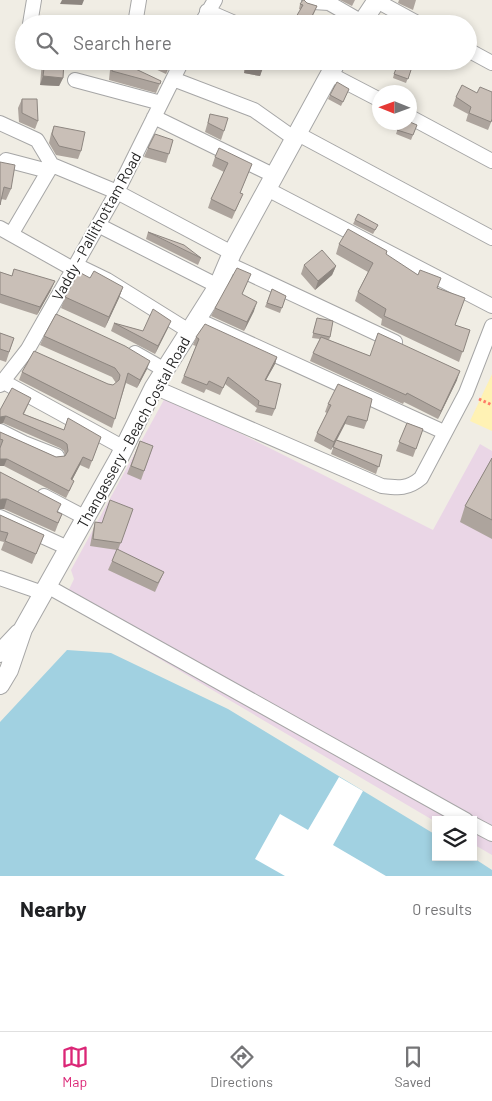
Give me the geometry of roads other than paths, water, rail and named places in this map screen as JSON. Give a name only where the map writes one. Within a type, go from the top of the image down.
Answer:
[{"type":"street","points":[[32,15],[34,0]]},
{"type":"street","points":[[136,15],[139,0]]},
{"type":"street","points":[[309,0],[329,3],[349,15]]},
{"type":"street","points":[[367,15],[377,1],[403,15]]},
{"type":"street","points":[[211,5],[225,15]]},
{"type":"street","points":[[477,54],[492,62]]},
{"type":"street","name":"Vaddy - Pallithottam Road","points":[[1,383],[6,364],[33,351],[55,315],[74,267],[117,192],[178,70]]},
{"type":"street","name":"Thangassery - Beach Costal Road","points":[[23,629],[124,448],[154,387],[218,286],[230,259],[296,137],[330,70]]},
{"type":"street","points":[[339,70],[372,94]]},
{"type":"street","points":[[153,78],[254,110],[296,137],[492,238]]},
{"type":"street","points":[[75,80],[162,103]]},
{"type":"street","points":[[154,117],[492,306]]},
{"type":"street","points":[[417,120],[492,161]]},
{"type":"street","points":[[0,122],[37,140],[50,168]]},
{"type":"street","points":[[0,167],[6,160],[50,168],[117,192],[230,259],[408,348]]},
{"type":"street","points":[[50,168],[6,231],[74,267],[107,280],[192,325],[444,432]]},
{"type":"street","points":[[98,225],[218,286]]},
{"type":"street","points":[[154,387],[382,486],[402,488],[412,486],[421,478],[444,432],[467,375],[492,326]]},
{"type":"street","points":[[126,347],[164,370]]},
{"type":"street","points":[[1,383],[124,448]]},
{"type":"street","points":[[0,431],[24,444],[57,456]]},
{"type":"street","points":[[34,491],[86,518]]},
{"type":"street","points":[[0,517],[68,548]]},
{"type":"street","points":[[0,578],[45,589],[459,816]]},
{"type":"street","points":[[0,653],[23,629]]},
{"type":"street","points":[[0,685],[9,670],[23,629]]},
{"type":"street","points":[[477,826],[492,834]]},
{"type":"water","points":[[67,650],[111,653],[228,709],[432,833],[432,861],[477,860],[492,870],[492,876],[0,876],[0,722]]}]
